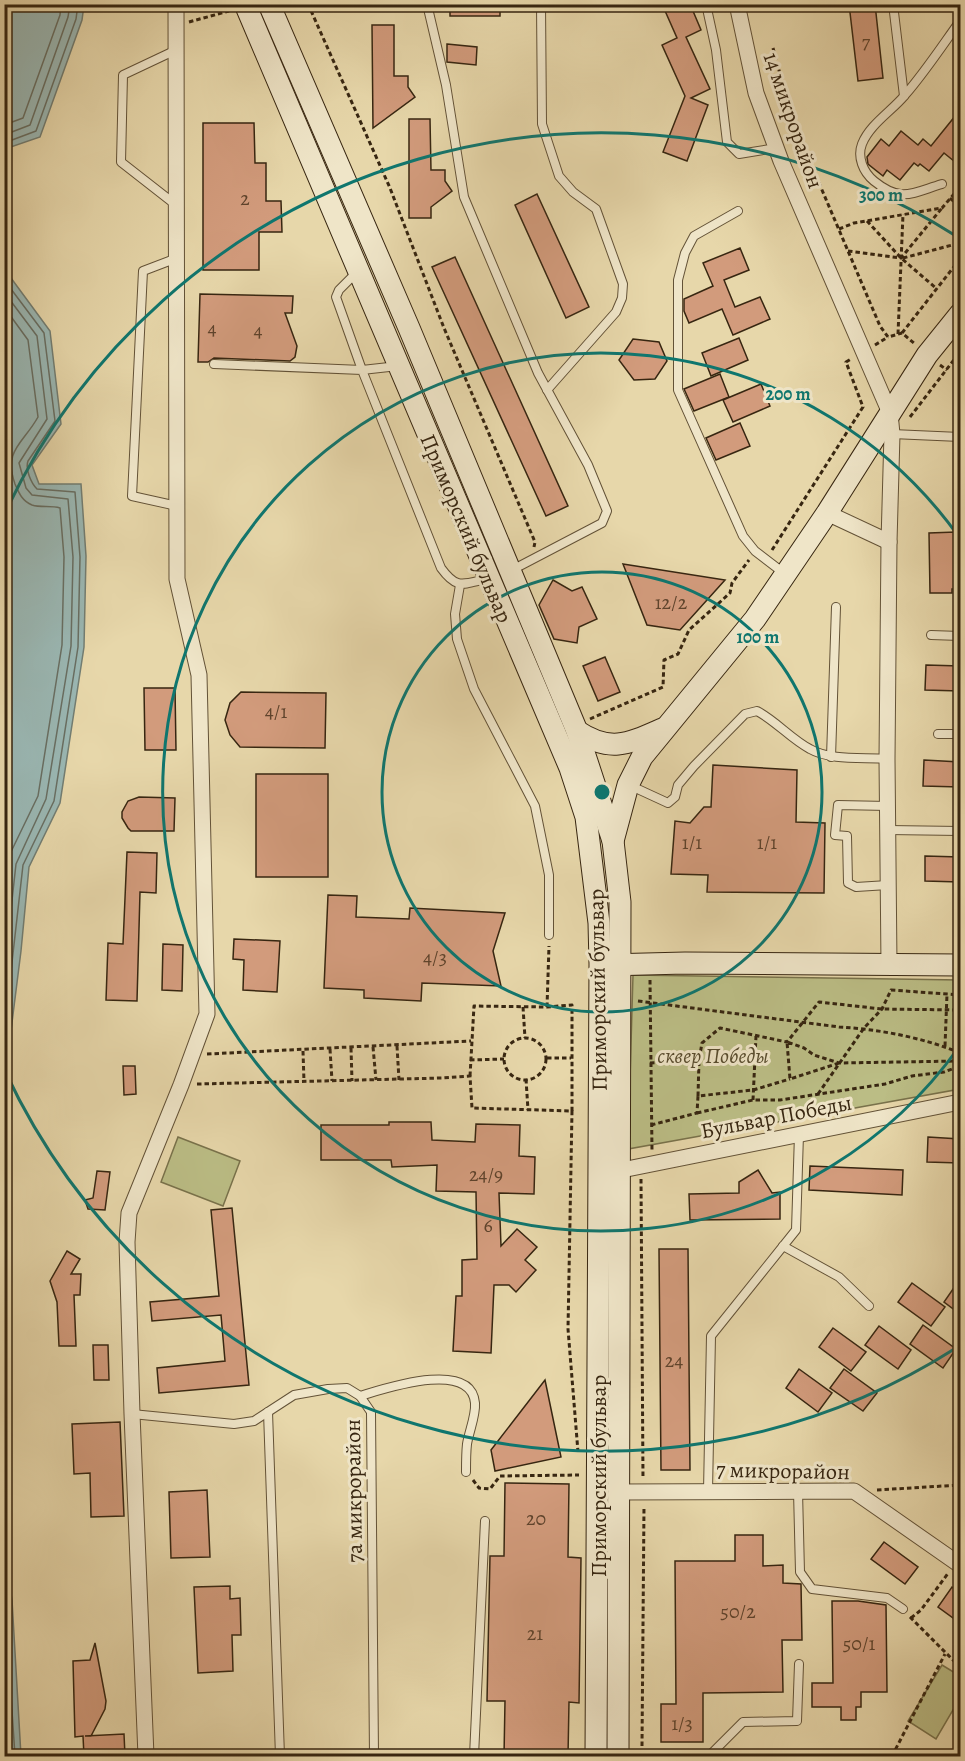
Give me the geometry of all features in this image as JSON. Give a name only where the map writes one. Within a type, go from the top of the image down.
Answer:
[{"type":"street","name":"Приморский бульвар","points":[[269,4],[409,328],[577,731],[613,841],[620,902],[609,965],[609,1172],[596,1756]]},
{"type":"street","name":"14 микрорайон","points":[[736,4],[756,93],[776,148],[898,418],[892,434],[889,542],[888,885],[890,965]]},
{"type":"street","points":[[146,1756],[132,1414],[127,1242],[129,1213],[207,1014],[200,675],[177,579],[176,5]]},
{"type":"street","name":"Приморский бульвар","points":[[246,6],[570,768],[586,818],[599,923],[609,965]]},
{"type":"street","points":[[594,872],[613,841],[628,785],[642,757],[755,619],[827,513],[898,418],[927,355],[960,314]]},
{"type":"street","points":[[827,513],[889,542]]},
{"type":"street","points":[[577,731],[591,741],[612,746],[637,740],[665,728]]},
{"type":"street","points":[[609,965],[650,963],[960,965]]},
{"type":"street","name":"Бульвар Победы","points":[[609,1172],[960,1102]]},
{"type":"street","name":"Приморский бульвар","points":[[609,1172],[618,1492],[629,1756]]},
{"type":"street","name":"7 микрорайон","points":[[618,1492],[854,1491],[958,1563]]},
{"type":"lane","points":[[427,4],[446,85],[464,197],[547,390],[588,465],[607,511],[602,523],[510,571]]},
{"type":"lane","points":[[541,4],[542,124],[559,176],[573,192],[596,209],[623,284],[622,298],[616,312],[547,390]]},
{"type":"lane","points":[[706,4],[716,50],[728,142],[739,154],[776,148]]},
{"type":"lane","points":[[893,4],[904,96]]},
{"type":"lane","points":[[942,184],[903,196],[886,190],[869,177],[861,163],[862,145],[878,122],[904,96],[960,21]]},
{"type":"lane","points":[[176,50],[123,75],[121,162],[177,206]]},
{"type":"lane","points":[[738,211],[694,236],[685,253],[678,280],[678,390],[743,536],[755,551],[786,574]]},
{"type":"lane","points":[[177,258],[143,271],[132,496],[177,506]]},
{"type":"lane","points":[[358,271],[339,290],[336,297],[362,370],[441,568],[450,580],[460,585],[489,578]]},
{"type":"lane","points":[[214,364],[362,370],[398,366]]},
{"type":"lane","points":[[892,434],[960,437]]},
{"type":"lane","points":[[460,585],[455,614],[457,639],[474,689],[535,806],[549,875],[549,935]]},
{"type":"lane","points":[[831,758],[836,607]]},
{"type":"lane","points":[[931,635],[960,636]]},
{"type":"lane","points":[[628,785],[668,803],[675,797],[678,784],[694,765],[745,714],[757,711],[769,717],[809,749],[831,758],[839,756],[888,759]]},
{"type":"lane","points":[[938,734],[960,734]]},
{"type":"lane","points":[[888,806],[838,806],[835,835],[847,836],[848,883],[856,887],[888,885]]},
{"type":"lane","points":[[888,830],[960,831]]},
{"type":"lane","points":[[708,1491],[711,1336],[796,1230],[799,1134]]},
{"type":"lane","points":[[783,1245],[839,1277],[869,1306]]},
{"type":"lane","points":[[360,1396],[410,1382],[428,1380],[456,1381],[465,1385],[472,1394],[475,1404],[467,1445],[466,1472]]},
{"type":"lane","name":"7а микрорайон","points":[[132,1414],[234,1424],[254,1421],[294,1395],[317,1390],[347,1388],[360,1396],[371,1412],[374,1756]]},
{"type":"lane","points":[[268,1412],[280,1756]]},
{"type":"lane","points":[[798,1491],[800,1572],[812,1589],[887,1598],[903,1610]]},
{"type":"lane","points":[[474,1756],[485,1521]]},
{"type":"lane","points":[[709,1756],[743,1722],[797,1720],[799,1664]]},
{"type":"lane","points":[[596,1756],[629,1756]]},
{"type":"path","points":[[176,26],[246,6]]},
{"type":"path","points":[[773,48],[793,122],[880,326],[888,337],[900,333],[960,259]]},
{"type":"path","points":[[901,258],[960,187]]},
{"type":"path","points":[[950,198],[960,207]]},
{"type":"path","points":[[838,229],[867,221],[942,208]]},
{"type":"path","points":[[900,333],[903,214]]},
{"type":"path","points":[[867,221],[901,258],[937,289]]},
{"type":"path","points":[[848,251],[901,258],[960,243]]},
{"type":"path","points":[[900,333],[946,370]]},
{"type":"path","points":[[898,418],[946,370],[960,352]]},
{"type":"path","points":[[547,1007],[549,935]]},
{"type":"path","points":[[629,1756],[643,1492],[646,1164],[651,1125],[650,963]]},
{"type":"path","points":[[818,1094],[864,1028],[882,1009],[891,990],[960,994]]},
{"type":"path","points":[[945,1047],[947,994]]},
{"type":"path","points":[[650,1002],[804,1023],[864,1028],[945,1047],[960,1053]]},
{"type":"path","points":[[790,1079],[787,1042],[819,1002],[882,1009],[960,1010]]},
{"type":"path","points":[[572,1111],[472,1108],[470,1060],[474,1006],[572,1005],[572,1111],[568,1329],[579,1462]]},
{"type":"path","points":[[523,1007],[525,1038]]},
{"type":"path","points":[[697,1113],[702,1043],[720,1028],[787,1042],[804,1048],[814,1055],[839,1063]]},
{"type":"path","points":[[753,1100],[756,1036]]},
{"type":"path","points":[[525,1038],[536,1040],[547,1058],[542,1072],[536,1077],[526,1079],[515,1077],[509,1072],[504,1059],[509,1046],[525,1038]]},
{"type":"path","points":[[192,1055],[471,1041]]},
{"type":"path","points":[[397,1046],[399,1080]]},
{"type":"path","points":[[374,1047],[376,1080]]},
{"type":"path","points":[[351,1048],[352,1081]]},
{"type":"path","points":[[330,1049],[332,1081]]},
{"type":"path","points":[[303,1051],[304,1082]]},
{"type":"path","points":[[547,1058],[571,1058]]},
{"type":"path","points":[[470,1060],[504,1059]]},
{"type":"path","points":[[650,1063],[699,1060]]},
{"type":"path","points":[[698,1096],[753,1090],[839,1063],[960,1061]]},
{"type":"path","points":[[651,1125],[753,1100],[780,1100],[885,1084],[912,1076],[945,1072],[960,1066]]},
{"type":"path","points":[[181,1085],[470,1076]]},
{"type":"path","points":[[526,1079],[528,1110]]},
{"type":"path","points":[[466,1472],[479,1488],[490,1489],[500,1476],[580,1475],[580,1469]]},
{"type":"path","points":[[854,1491],[960,1485]]},
{"type":"path","points":[[911,1618],[921,1610],[958,1563]]},
{"type":"path","points":[[903,1610],[960,1667]]},
{"type":"path","points":[[892,1756],[945,1654]]},
{"type":"green space","name":"сквер Победы","points":[[633,975],[960,980],[960,1089],[628,1149]]},
{"type":"green space","points":[[178,1137],[240,1161],[223,1206],[161,1182]]},
{"type":"green space","points":[[942,1665],[960,1676],[960,1698],[936,1739],[908,1721]]},
{"type":"water","points":[[4,5],[84,5],[82,20],[40,137],[5,149]]},
{"type":"water","points":[[5,277],[11,278],[50,331],[61,424],[32,465],[39,484],[81,484],[86,556],[84,647],[60,803],[29,867],[5,1078]]},
{"type":"water","points":[[4,1549],[12,1600],[21,1756],[5,1756]]},
{"type":"building","points":[[450,4],[500,4],[500,16],[450,16]]},
{"type":"building","points":[[662,4],[690,4],[701,30],[686,37],[710,89],[691,98],[708,105],[687,161],[663,152],[685,96],[662,45],[677,38]]},
{"type":"building","points":[[849,4],[875,4],[883,78],[858,81]]},
{"type":"building","points":[[372,25],[394,25],[394,76],[408,76],[408,87],[415,97],[373,128]]},
{"type":"building","points":[[447,44],[477,47],[476,65],[447,62]]},
{"type":"building","points":[[960,110],[960,166],[944,153],[929,171],[920,164],[918,166],[914,163],[900,180],[887,170],[883,176],[868,164],[867,157],[881,139],[889,146],[901,131],[918,145],[923,139],[931,146]]},
{"type":"building","points":[[409,119],[430,119],[431,170],[445,170],[445,181],[452,191],[431,207],[431,218],[409,218]]},
{"type":"building","points":[[203,123],[254,123],[255,163],[266,163],[266,201],[281,201],[282,232],[259,232],[259,270],[203,270]]},
{"type":"building","points":[[537,194],[589,307],[566,318],[515,205]]},
{"type":"building","points":[[740,248],[749,270],[724,280],[735,307],[760,297],[770,319],[733,335],[722,309],[689,323],[684,311],[684,299],[713,286],[703,263]]},
{"type":"building","points":[[455,257],[568,506],[546,516],[432,267]]},
{"type":"building","points":[[200,294],[293,296],[292,313],[285,313],[297,346],[295,357],[290,361],[214,358],[208,362],[198,362]]},
{"type":"building","points":[[739,338],[748,360],[711,376],[702,353]]},
{"type":"building","points":[[633,339],[659,342],[667,361],[655,379],[634,380],[619,360]]},
{"type":"building","points":[[720,374],[729,397],[694,411],[684,389]]},
{"type":"building","points":[[761,384],[770,406],[733,422],[723,400]]},
{"type":"building","points":[[740,423],[750,446],[716,460],[706,438]]},
{"type":"building","points":[[956,532],[956,539],[960,539],[960,589],[952,589],[952,593],[930,593],[929,533]]},
{"type":"building","points":[[623,564],[725,580],[680,630],[647,625]]},
{"type":"building","points":[[553,580],[572,591],[582,587],[597,619],[579,627],[577,643],[554,639],[539,605]]},
{"type":"building","points":[[605,657],[620,692],[598,701],[583,666]]},
{"type":"building","points":[[926,665],[960,666],[960,691],[925,690]]},
{"type":"building","points":[[144,688],[175,688],[176,750],[145,750]]},
{"type":"building","points":[[241,692],[326,693],[325,748],[240,747],[230,735],[225,720],[230,703]]},
{"type":"building","points":[[924,760],[960,762],[960,787],[923,786]]},
{"type":"building","points":[[713,765],[797,770],[796,822],[825,823],[824,893],[707,892],[708,875],[671,874],[675,821],[690,823],[704,807],[711,807]]},
{"type":"building","points":[[256,774],[328,774],[328,877],[256,877]]},
{"type":"building","points":[[139,797],[175,798],[174,831],[131,831],[122,818],[122,812],[128,801]]},
{"type":"building","points":[[127,852],[157,853],[156,893],[140,892],[137,1001],[106,1000],[108,943],[123,944]]},
{"type":"building","points":[[925,856],[960,857],[960,882],[925,881]]},
{"type":"building","points":[[328,895],[357,896],[356,917],[409,919],[410,908],[505,913],[493,951],[501,986],[422,983],[421,1001],[364,998],[364,990],[324,988]]},
{"type":"building","points":[[234,939],[280,941],[277,992],[243,990],[244,960],[233,959]]},
{"type":"building","points":[[163,944],[183,945],[182,991],[162,990]]},
{"type":"building","points":[[123,1066],[135,1066],[136,1094],[124,1095]]},
{"type":"building","points":[[389,1122],[431,1122],[432,1140],[475,1142],[476,1124],[520,1125],[519,1156],[535,1157],[534,1194],[499,1193],[501,1246],[517,1229],[537,1247],[525,1260],[536,1270],[516,1292],[509,1285],[494,1285],[491,1353],[453,1351],[456,1296],[462,1296],[462,1260],[477,1259],[476,1192],[436,1191],[437,1165],[392,1167],[391,1160],[321,1160],[321,1125],[389,1125]]},
{"type":"building","points":[[928,1137],[960,1139],[960,1163],[927,1162]]},
{"type":"building","points":[[810,1166],[903,1170],[902,1195],[809,1190]]},
{"type":"building","points":[[758,1170],[772,1193],[780,1192],[780,1219],[690,1220],[689,1194],[739,1193],[739,1182]]},
{"type":"building","points":[[97,1171],[110,1172],[105,1210],[88,1209],[85,1200],[93,1198]]},
{"type":"building","points":[[232,1208],[249,1385],[159,1393],[157,1368],[225,1361],[221,1315],[152,1321],[150,1302],[219,1296],[211,1210]]},
{"type":"building","points":[[659,1249],[688,1249],[690,1470],[661,1470]]},
{"type":"building","points":[[67,1251],[80,1259],[71,1274],[81,1274],[80,1295],[74,1295],[76,1346],[59,1346],[57,1302],[50,1281]]},
{"type":"building","points":[[960,1279],[960,1314],[944,1302]]},
{"type":"building","points":[[912,1283],[945,1307],[931,1326],[898,1302]]},
{"type":"building","points":[[923,1325],[956,1349],[943,1368],[910,1344]]},
{"type":"building","points":[[879,1326],[911,1350],[898,1369],[865,1345]]},
{"type":"building","points":[[833,1328],[866,1352],[851,1371],[819,1347]]},
{"type":"building","points":[[93,1345],[108,1345],[109,1380],[94,1380]]},
{"type":"building","points":[[799,1369],[832,1393],[818,1412],[786,1388]]},
{"type":"building","points":[[844,1369],[877,1393],[863,1411],[830,1388]]},
{"type":"building","points":[[545,1380],[561,1457],[495,1471],[491,1450]]},
{"type":"building","points":[[120,1422],[124,1516],[91,1517],[90,1473],[74,1474],[72,1424]]},
{"type":"building","points":[[505,1483],[569,1484],[568,1557],[581,1558],[579,1703],[569,1702],[568,1756],[504,1756],[505,1701],[487,1701],[490,1556],[504,1556]]},
{"type":"building","points":[[207,1490],[210,1557],[171,1558],[169,1492]]},
{"type":"building","points":[[735,1535],[763,1535],[763,1566],[783,1565],[783,1583],[801,1584],[802,1640],[782,1640],[783,1692],[703,1693],[703,1742],[661,1742],[661,1704],[676,1704],[675,1561],[735,1561]]},
{"type":"building","points":[[884,1542],[918,1567],[905,1584],[871,1559]]},
{"type":"building","points":[[230,1586],[230,1599],[240,1598],[241,1635],[232,1635],[233,1671],[198,1673],[194,1587]]},
{"type":"building","points":[[952,1587],[960,1593],[960,1623],[938,1607]]},
{"type":"building","points":[[832,1601],[858,1601],[886,1605],[887,1692],[861,1692],[861,1707],[856,1707],[856,1720],[841,1720],[841,1707],[812,1707],[812,1683],[833,1683]]},
{"type":"building","points":[[95,1643],[106,1701],[105,1709],[91,1736],[124,1734],[125,1756],[84,1756],[83,1736],[75,1737],[73,1661],[90,1660]]}]
